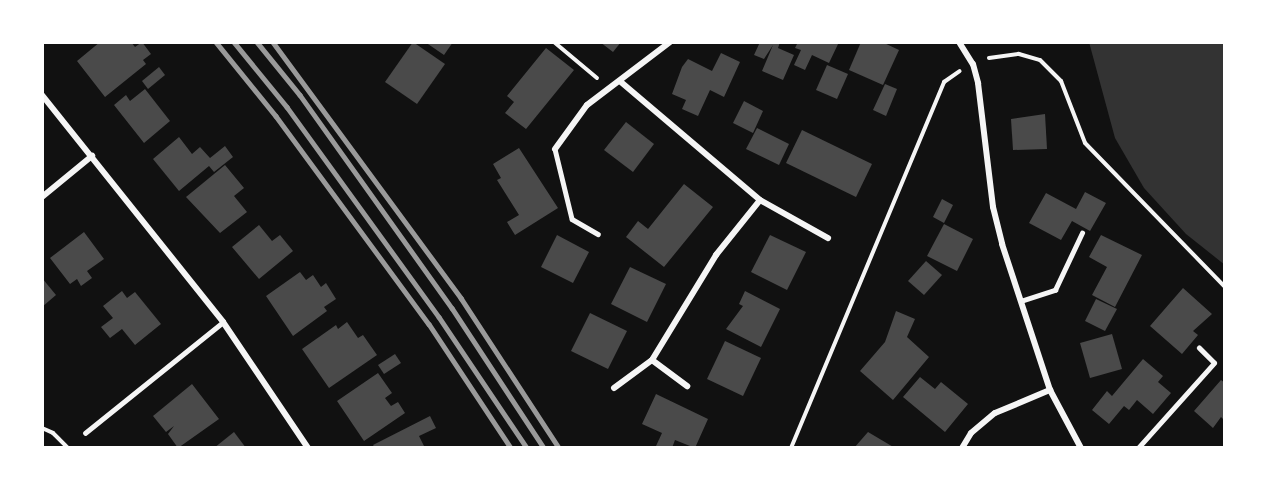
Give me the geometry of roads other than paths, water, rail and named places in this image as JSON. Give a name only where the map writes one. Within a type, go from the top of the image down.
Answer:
[{"type":"street","points":[[555,149],[587,105],[621,82],[670,42]]},
{"type":"street","points":[[959,42],[973,64],[993,207],[1050,390],[1081,448]]},
{"type":"street","points":[[621,82],[760,200],[828,238]]},
{"type":"street","points":[[42,95],[223,322],[308,448]]},
{"type":"street","points":[[42,197],[92,156]]},
{"type":"street","points":[[614,388],[651,360],[716,255],[760,200]]},
{"type":"street","points":[[651,360],[687,386]]},
{"type":"street","points":[[962,448],[971,433],[996,413],[1050,390]]},
{"type":"lane","points":[[555,149],[572,219],[598,234]]},
{"type":"lane","points":[[1021,300],[1055,290],[1082,233]]},
{"type":"lane","points":[[85,433],[223,322]]},
{"type":"lane","points":[[1138,448],[1214,363],[1198,348]]},
{"type":"railway","points":[[216,42],[276,116],[429,324],[511,448]]},
{"type":"railway","points":[[234,42],[287,107],[439,317],[527,448]]},
{"type":"railway","points":[[257,42],[300,95],[452,308],[544,448]]},
{"type":"railway","points":[[273,42],[461,298],[559,448]]}]
